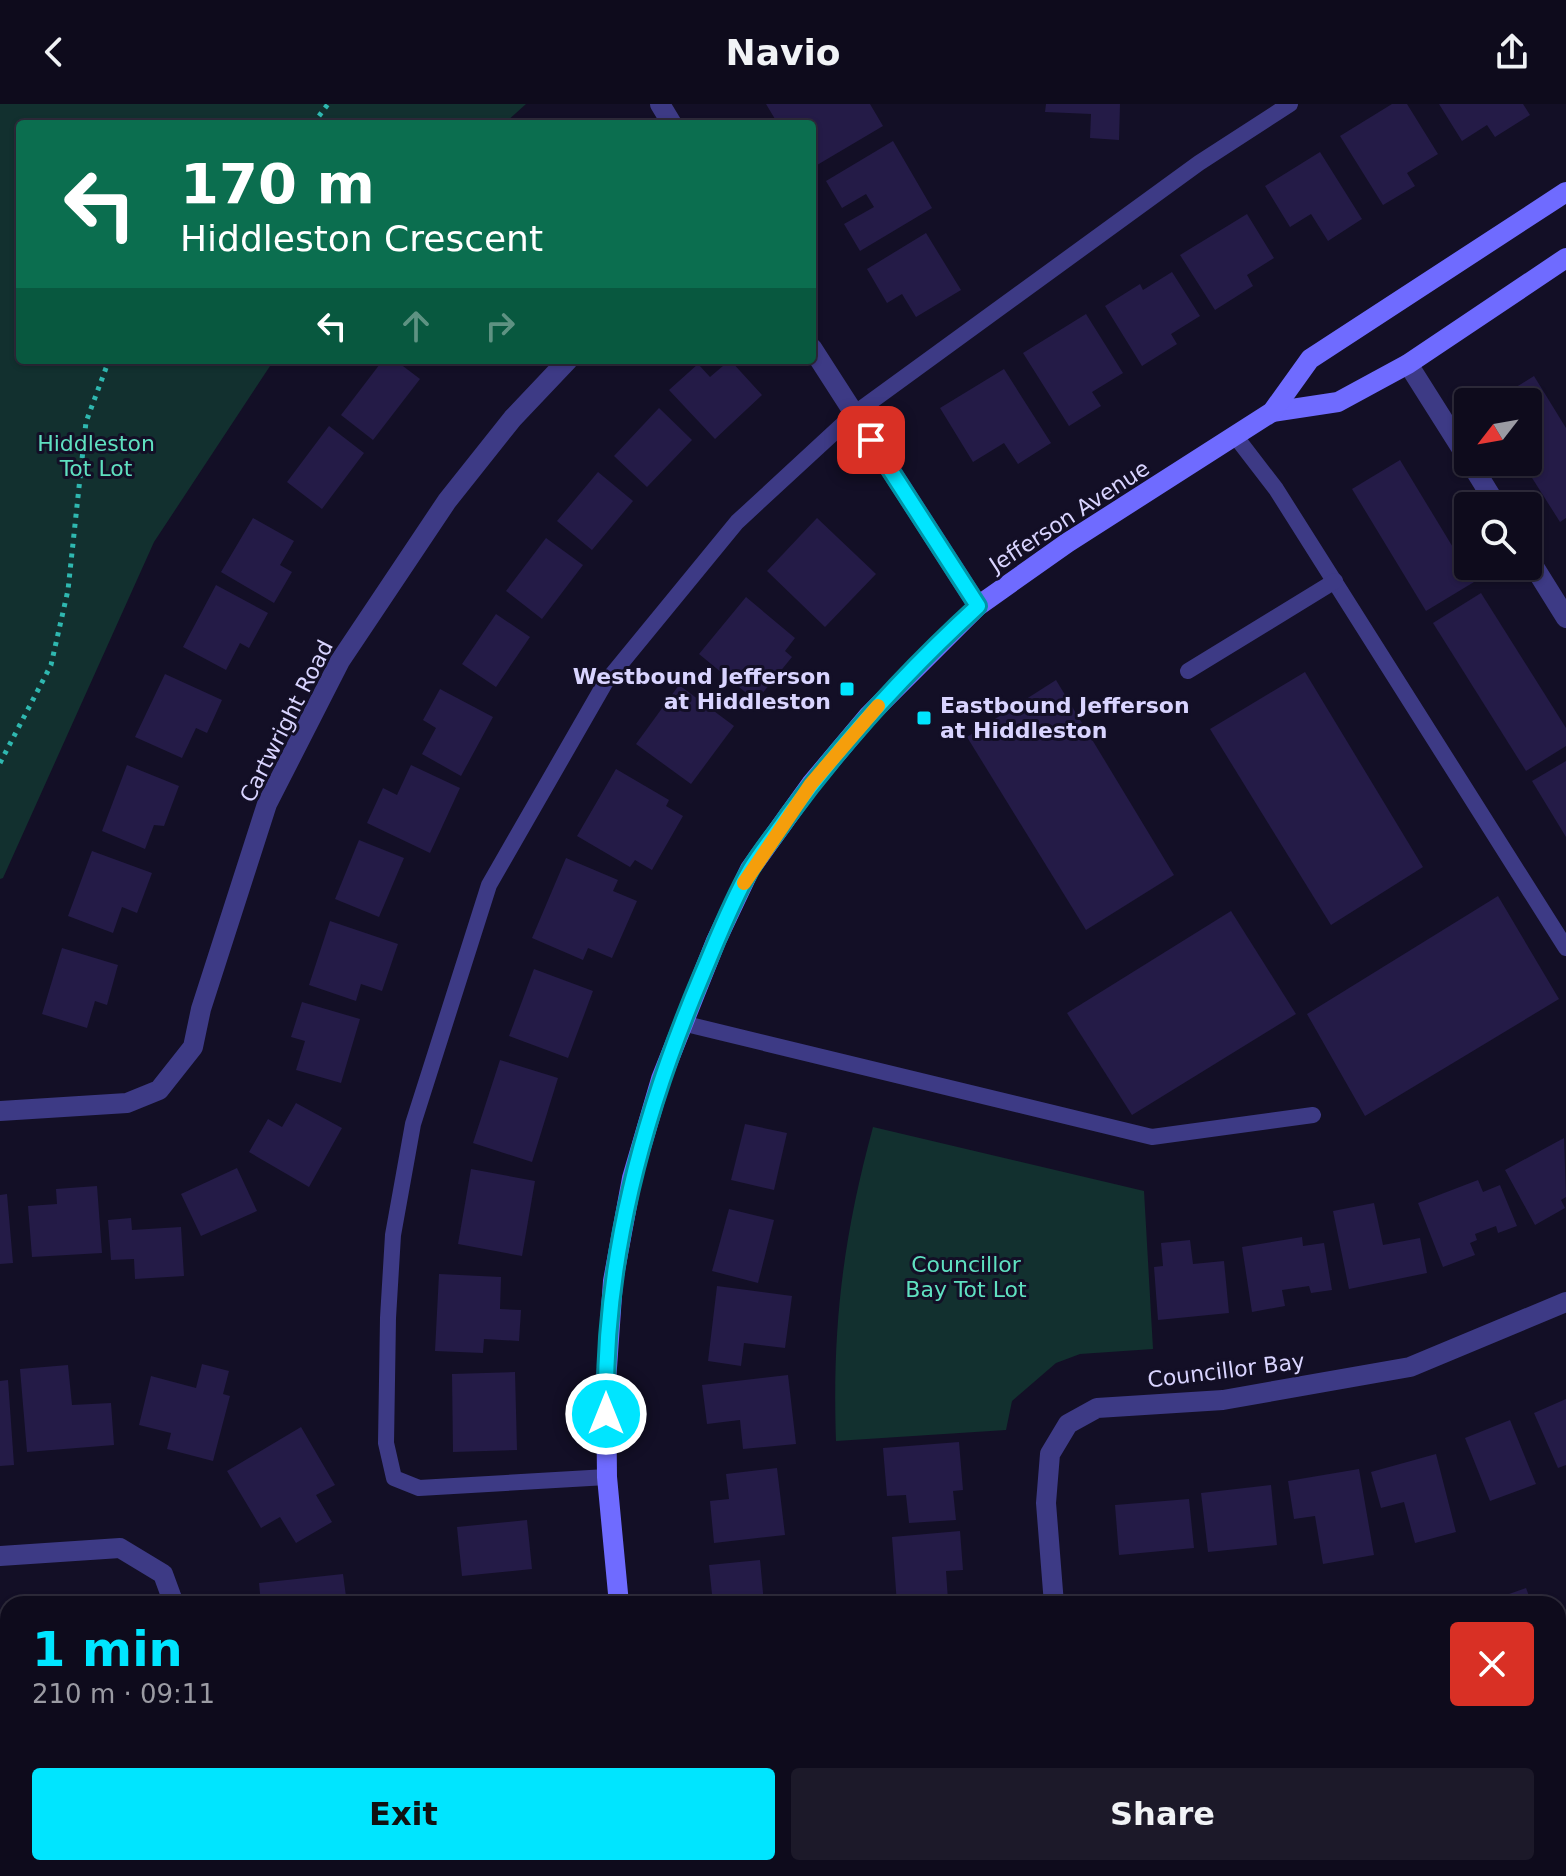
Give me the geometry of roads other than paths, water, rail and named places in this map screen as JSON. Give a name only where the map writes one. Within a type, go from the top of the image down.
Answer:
[{"type":"street","name":"Jefferson Avenue","points":[[618,1596],[607,1477],[606,1382],[613,1281],[632,1178],[682,1023],[750,869],[811,784],[869,715],[978,606],[1067,543],[1272,412],[1310,359],[1566,192]]},
{"type":"street","name":"Jefferson Avenue","points":[[1272,412],[1338,402],[1408,364],[1566,258]]},
{"type":"street","points":[[816,354],[978,606]]},
{"type":"street","name":"Cartwright Road","points":[[0,1111],[127,1103],[159,1090],[193,1047],[201,1009],[267,804],[340,661],[447,501],[513,418],[564,364]]},
{"type":"street","points":[[1408,364],[1454,437]]},
{"type":"street","points":[[1542,579],[1566,618]]},
{"type":"street","name":"Councillor Bay","points":[[1053,1596],[1046,1503],[1050,1454],[1068,1424],[1097,1408],[1223,1400],[1410,1367],[1566,1302]]},
{"type":"street","points":[[0,1556],[120,1548],[163,1574],[171,1596]]},
{"type":"lane","points":[[607,1477],[419,1488],[394,1478],[386,1443],[393,1235],[413,1124],[489,885],[605,683],[737,522],[854,414],[1199,163],[1290,104]]},
{"type":"lane","points":[[1236,437],[1276,489],[1566,948]]},
{"type":"lane","points":[[1188,671],[1335,581]]},
{"type":"lane","points":[[682,1023],[1152,1137],[1313,1115]]},
{"type":"place","name":"Westbound Jefferson at Hiddleston","points":[[847,689]]},
{"type":"place","name":"Eastbound Jefferson at Hiddleston","points":[[924,718]]},
{"type":"park label","name":"Hiddleston Tot Lot","points":[[96,456]]},
{"type":"park label","name":"Councillor Bay Tot Lot","points":[[966,1276]]}]
